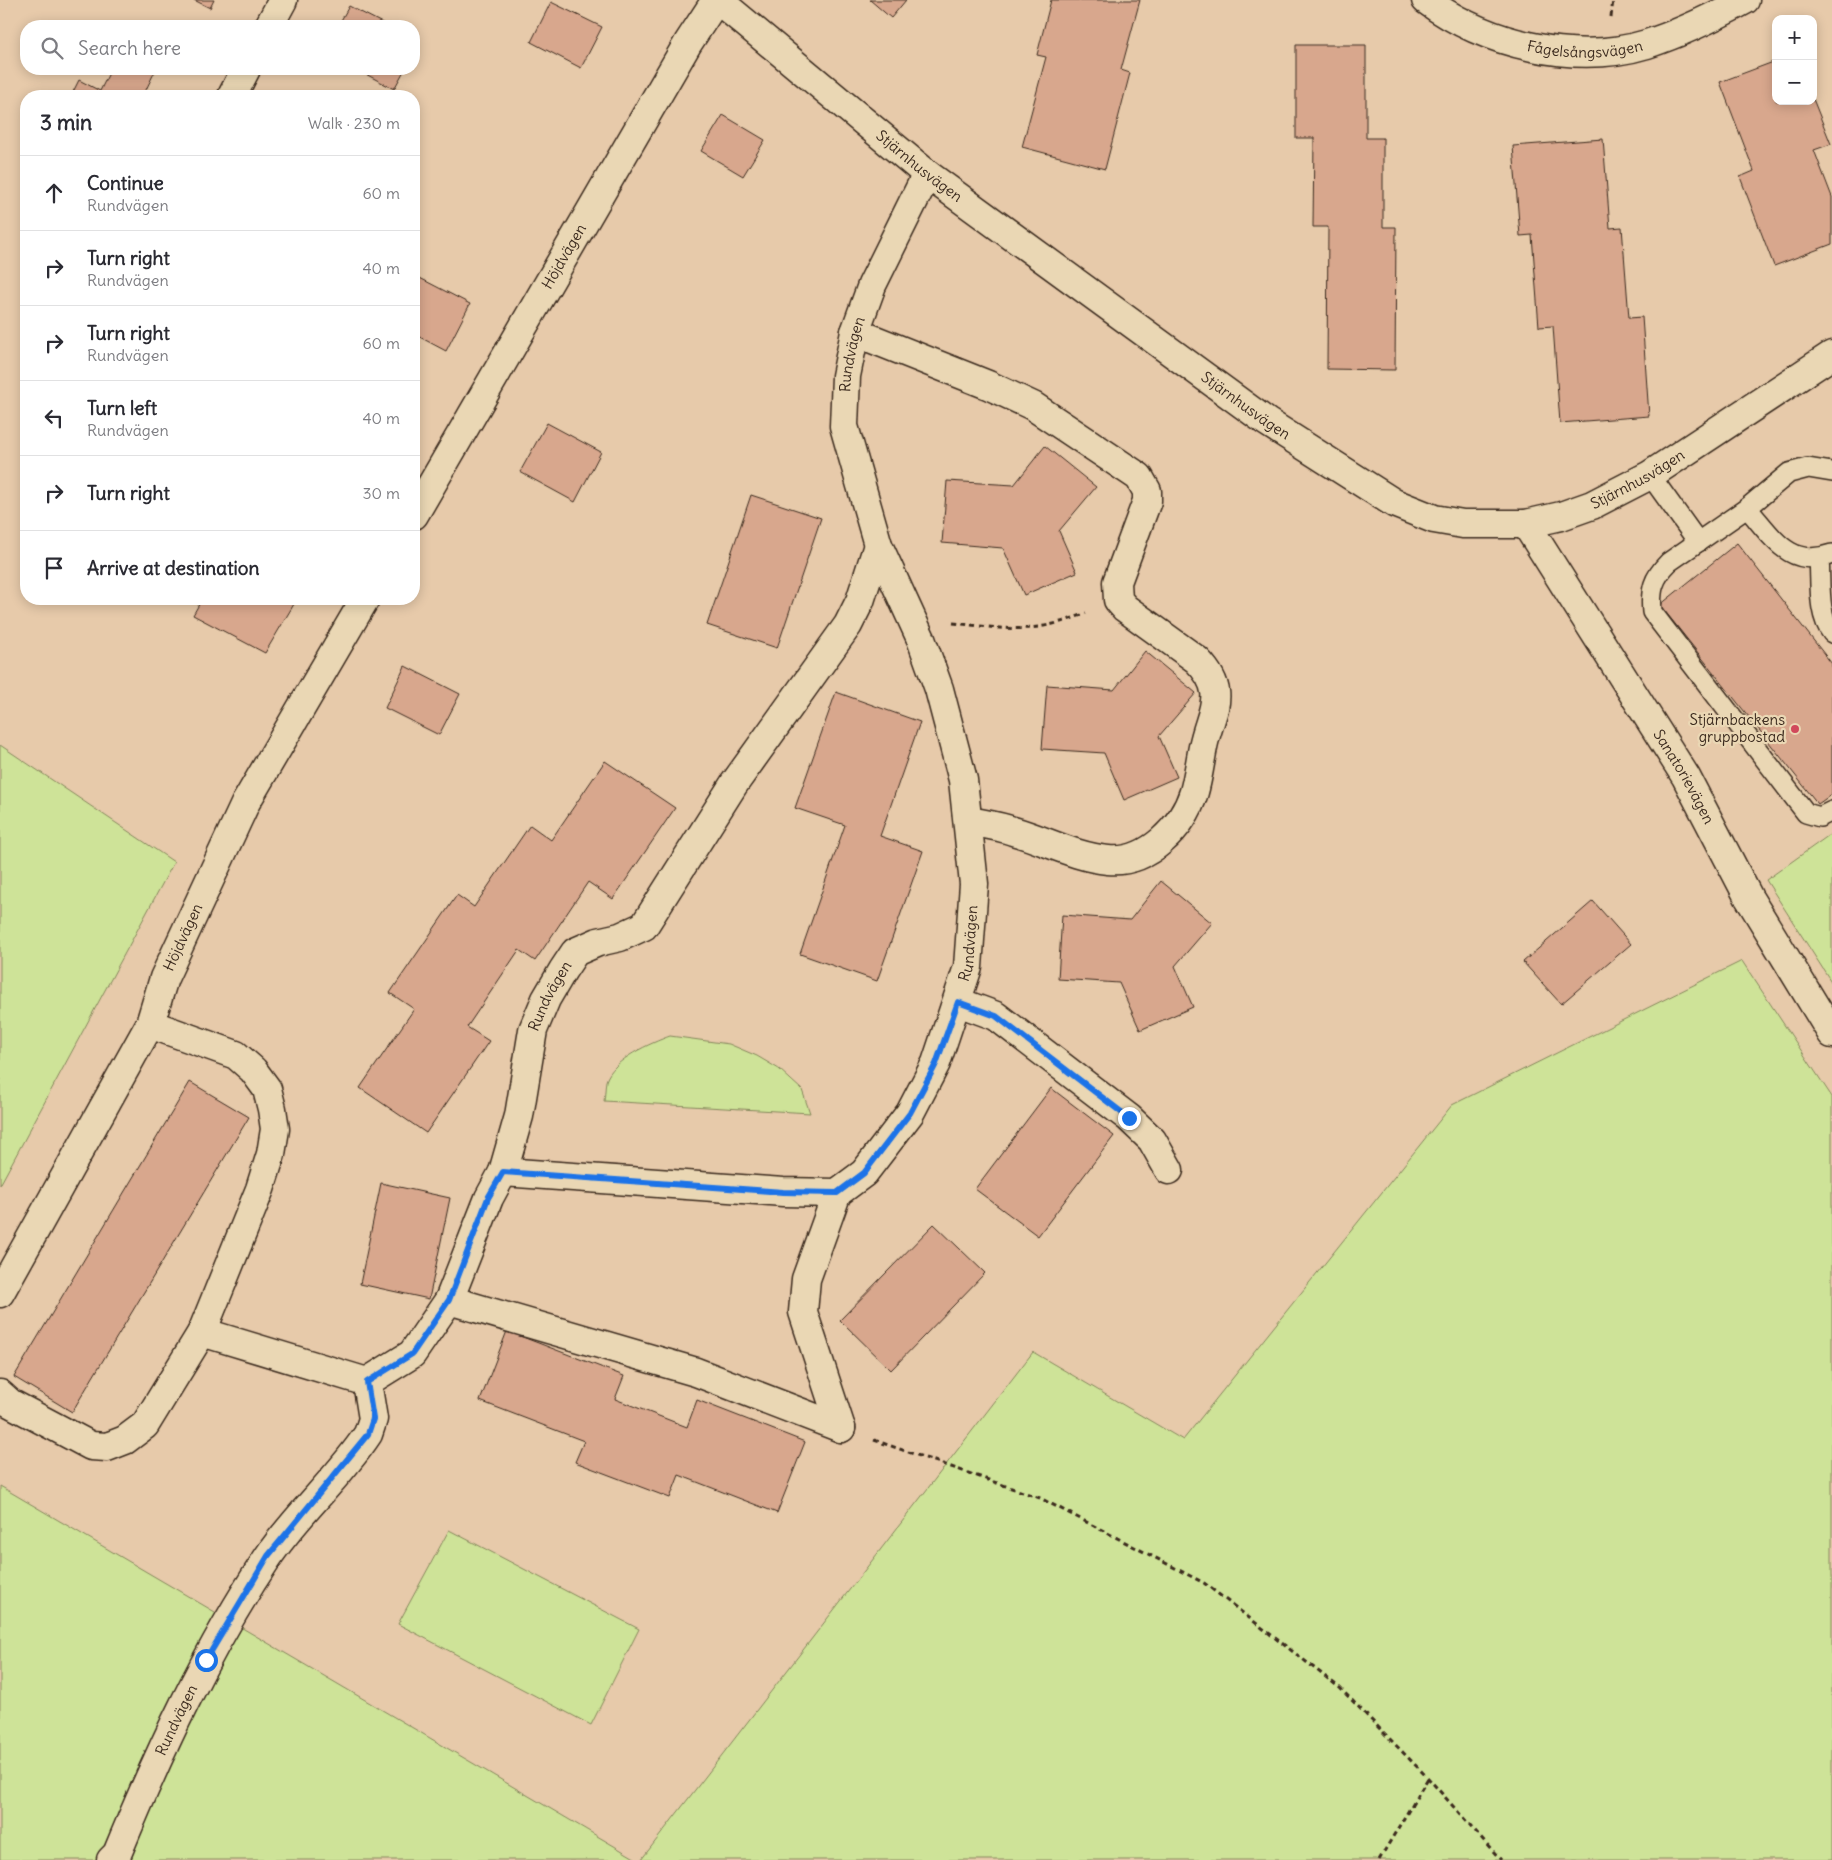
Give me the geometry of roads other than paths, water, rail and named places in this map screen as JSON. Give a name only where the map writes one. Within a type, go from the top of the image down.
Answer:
[{"type":"street","points":[[272,20],[283,0]]},
{"type":"street","name":"Stjärnhusvägen","points":[[717,0],[927,174],[1267,422],[1394,503],[1434,519],[1463,524],[1526,524],[1561,516],[1592,505],[1650,475],[1832,355]]},
{"type":"street","name":"Höjdvägen","points":[[420,504],[683,52],[717,0]]},
{"type":"street","name":"Fågelsångsvägen","points":[[1426,0],[1458,20],[1500,38],[1543,49],[1575,52],[1606,52],[1646,44],[1720,14],[1745,0]]},
{"type":"street","points":[[235,90],[243,75]]},
{"type":"street","name":"Rundvägen","points":[[837,1193],[864,1173],[910,1113],[936,1064],[968,967],[974,884],[964,780],[939,689],[912,619],[878,545],[844,426],[846,376],[855,332],[872,285],[927,174]]},
{"type":"street","points":[[855,332],[988,385],[1033,406],[1139,477],[1147,491],[1147,501],[1117,582],[1118,600],[1125,608],[1197,660],[1207,670],[1216,695],[1215,712],[1204,742],[1194,792],[1178,826],[1145,852],[1129,858],[1108,860],[1071,852],[1013,831],[969,821]]},
{"type":"street","name":"Sanatorievägen","points":[[1526,524],[1686,777],[1749,898],[1832,1034]]},
{"type":"street","name":"Rundvägen","points":[[114,1857],[206,1660],[268,1556],[368,1434],[373,1419],[367,1382],[412,1354],[449,1300],[488,1198],[503,1172],[518,1116],[533,1030],[555,984],[575,952],[598,942],[620,937],[644,926],[734,784],[848,625],[860,601],[878,545]]},
{"type":"street","name":"Höjdvägen","points":[[4,1286],[150,1024],[164,978],[246,802],[361,605]]},
{"type":"street","points":[[958,1002],[996,1016],[1129,1118],[1152,1140],[1169,1170]]},
{"type":"street","points":[[0,1394],[10,1403],[91,1446],[106,1447],[125,1440],[145,1425],[202,1332],[260,1189],[271,1154],[274,1129],[267,1089],[253,1070],[236,1055],[150,1024]]},
{"type":"street","points":[[449,1300],[696,1372],[841,1428],[803,1312],[806,1279],[837,1193],[783,1192],[503,1172]]},
{"type":"street","points":[[202,1332],[367,1382]]},
{"type":"lane","points":[[1832,472],[1808,468],[1789,473],[1746,508],[1669,562],[1658,573],[1651,595],[1652,612],[1806,813],[1820,816],[1832,811]]},
{"type":"lane","points":[[1650,475],[1698,542]]},
{"type":"lane","points":[[1746,508],[1785,549],[1796,556],[1807,560],[1826,556],[1822,611],[1827,627],[1832,633]]},
{"type":"place","name":"Stjärnbackens gruppbostad","points":[[1795,729]]}]
